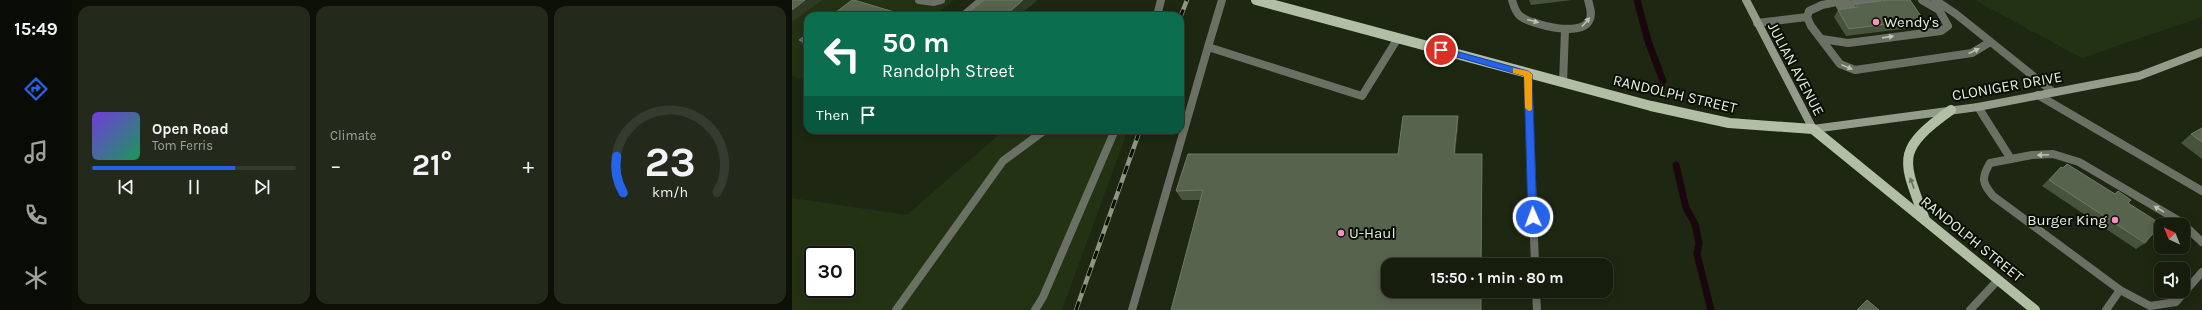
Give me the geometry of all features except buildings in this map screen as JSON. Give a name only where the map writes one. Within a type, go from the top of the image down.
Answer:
[{"type":"main road","name":"RANDOLPH STREET","points":[[1256,0],[1528,74],[1729,123],[1813,129],[2035,310]]},
{"type":"main road","name":"JULIAN AVENUE","points":[[1746,0],[1813,129]]},
{"type":"main road","name":"CLONIGER DRIVE","points":[[1813,129],[1978,107],[2139,76],[2202,52]]},
{"type":"main road","points":[[1925,220],[1907,168],[1907,153],[1917,138],[1928,126],[1951,110]]},
{"type":"street","points":[[920,0],[925,2],[939,2],[941,0]]},
{"type":"street","points":[[968,12],[982,0]]},
{"type":"street","points":[[1158,12],[1161,0]]},
{"type":"street","points":[[1184,130],[1222,0]]},
{"type":"street","points":[[1512,0],[1516,12],[1521,17],[1565,30],[1579,28],[1586,24],[1591,12],[1588,0]]},
{"type":"street","points":[[1846,0],[1830,2],[1809,11],[1807,17],[1811,26],[1840,64],[1855,70],[1972,53],[1990,42]]},
{"type":"street","points":[[1830,2],[1841,6],[1877,0]]},
{"type":"street","points":[[1822,39],[1848,43],[1941,31],[1948,26],[1946,19],[1937,7],[1922,0]]},
{"type":"street","points":[[1934,0],[1956,14],[2053,92]]},
{"type":"street","points":[[1757,23],[1807,17]]},
{"type":"street","points":[[1563,83],[1565,30]]},
{"type":"street","points":[[1208,47],[1362,96],[1398,38]]},
{"type":"street","points":[[1528,74],[1535,258]]},
{"type":"street","points":[[2038,95],[2202,191]]},
{"type":"street","points":[[1978,107],[2011,159]]},
{"type":"street","points":[[896,310],[1003,161],[1040,134]]},
{"type":"street","points":[[1035,310],[1043,297],[1113,134]]},
{"type":"street","points":[[1132,310],[1183,134]]},
{"type":"street","points":[[2202,241],[2181,222],[2079,162],[2053,154],[2032,155],[1990,163],[1983,174],[1983,184],[1993,196],[2120,290],[2153,308],[2176,302],[2200,277],[2202,272]]},
{"type":"street","points":[[1970,310],[1998,280]]},
{"type":"street","points":[[2106,310],[2120,290]]},
{"type":"street","points":[[1536,298],[1537,310]]},
{"type":"shaded area","points":[[792,0],[954,0],[938,12],[804,12],[804,80],[792,76]]},
{"type":"shaded area","points":[[1974,0],[2202,0],[2202,17],[2082,58]]},
{"type":"shaded area","points":[[999,134],[1127,134],[1062,310],[792,310],[792,198],[907,215]]},
{"type":"waterway","points":[[1637,0],[1648,41],[1663,81]]},
{"type":"waterway","points":[[1676,165],[1686,208],[1695,224],[1699,243],[1697,254],[1711,310]]},
{"type":"railway","points":[[1182,12],[1187,0]]},
{"type":"railway","points":[[1076,310],[1139,134]]},
{"type":"slow traffic","points":[[1516,71],[1528,74],[1529,108]]},
{"type":"place","name":"Wendy's","points":[[1876,22]]},
{"type":"place","name":"Burger King","points":[[2115,220]]},
{"type":"place","name":"U-Haul","points":[[1341,233]]},
{"type":"route","points":[[1441,50],[1528,74],[1533,217]]}]
